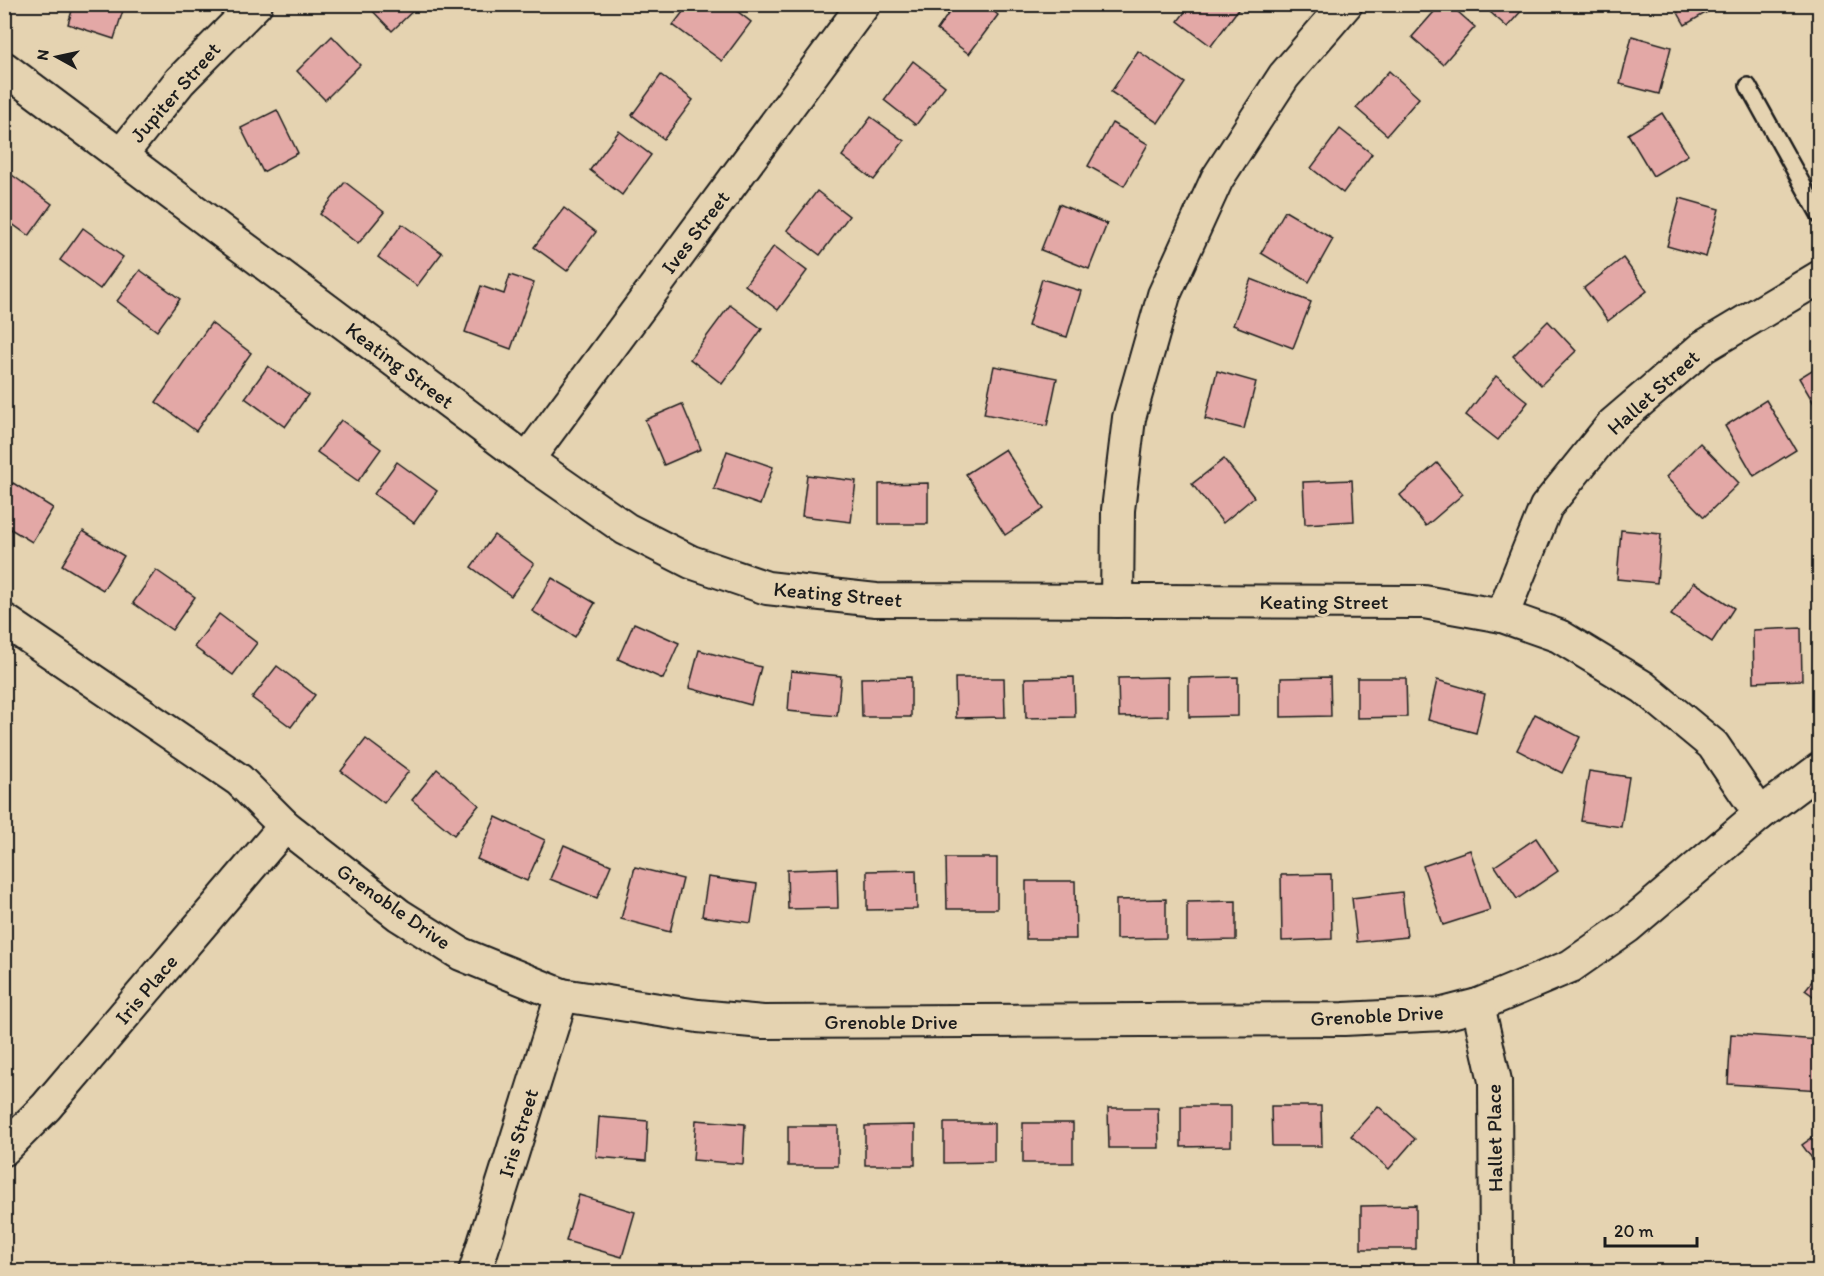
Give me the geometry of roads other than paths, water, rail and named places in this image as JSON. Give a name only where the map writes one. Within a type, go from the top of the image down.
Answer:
[{"type":"street","name":"Jupiter Street","points":[[121,155],[180,81],[256,4]]},
{"type":"street","name":"Ives Street","points":[[527,460],[864,4]]},
{"type":"street","points":[[1117,601],[1118,510],[1129,418],[1164,295],[1217,179],[1284,76],[1346,4]]},
{"type":"street","name":"Keating Street","points":[[4,69],[527,460],[626,529],[691,562],[767,588],[876,600],[1424,602],[1502,616],[1559,636],[1643,687],[1713,745],[1760,814]]},
{"type":"street","name":"Hallet Street","points":[[1502,616],[1546,507],[1612,425],[1703,347],[1820,277]]},
{"type":"street","name":"Grenoble Drive","points":[[4,620],[239,780],[285,826],[399,915],[461,954],[562,995],[698,1016],[764,1022],[1344,1019],[1443,1014],[1478,1005],[1572,966],[1627,927],[1760,814],[1820,769]]},
{"type":"street","name":"Iris Place","points":[[4,1149],[46,1107],[285,826]]},
{"type":"street","name":"Iris Street","points":[[475,1272],[562,995]]},
{"type":"street","name":"Hallet Place","points":[[1478,1005],[1495,1081],[1496,1272]]},
{"type":"lane","points":[[1748,86],[1820,216]]}]
